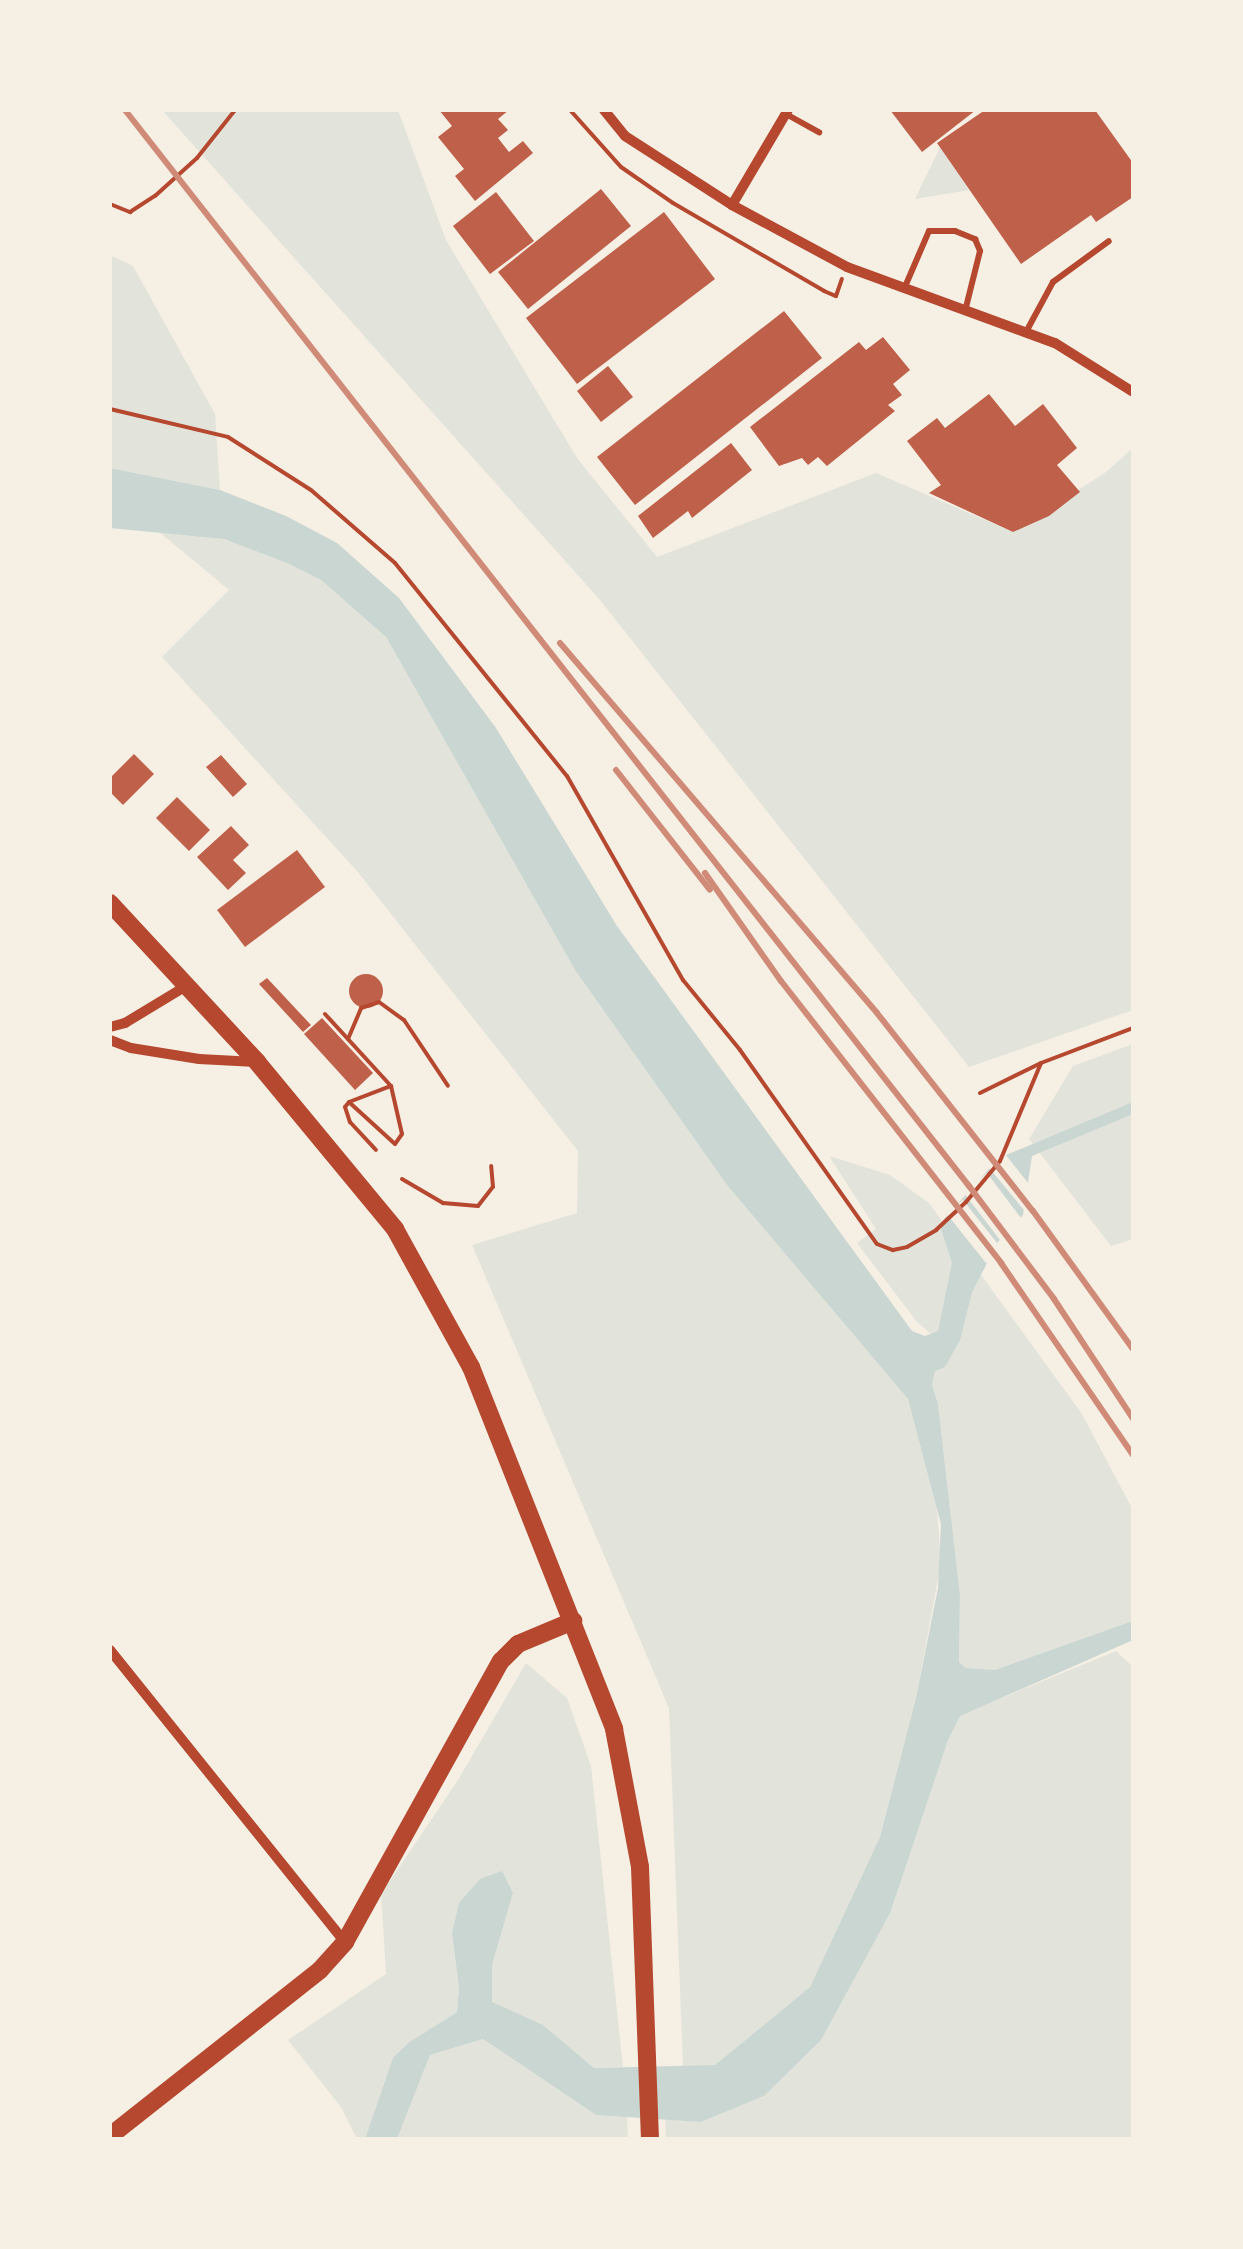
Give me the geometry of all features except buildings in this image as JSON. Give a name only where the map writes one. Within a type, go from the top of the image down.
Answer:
[{"type":"street","points":[[604,110],[626,136],[732,205],[847,267],[1055,342],[1133,392]]},
{"type":"street","points":[[732,205],[787,112]]},
{"type":"street","points":[[110,903],[258,1062],[395,1229],[470,1366],[574,1621],[614,1729],[630,1796],[640,1866],[650,2139]]},
{"type":"street","points":[[110,1027],[126,1024],[186,986]]},
{"type":"street","points":[[110,1040],[132,1048],[198,1059],[258,1062]]},
{"type":"street","points":[[110,2136],[320,1970],[345,1942],[502,1661],[518,1644],[574,1621]]},
{"type":"street","points":[[110,1650],[345,1942]]},
{"type":"lane","points":[[787,112],[819,132]]},
{"type":"lane","points":[[903,290],[918,249],[930,231],[956,231],[974,239],[980,252],[964,312]]},
{"type":"lane","points":[[1026,333],[1054,282],[1109,241]]},
{"type":"path","points":[[110,204],[130,212],[155,196],[197,158],[235,110]]},
{"type":"path","points":[[570,110],[583,129],[634,176],[824,291],[836,296],[847,267]]},
{"type":"path","points":[[110,408],[228,437],[311,490],[395,563],[567,776],[683,980],[740,1050],[877,1244],[893,1250],[907,1247],[936,1230],[966,1202],[1000,1162],[1041,1063]]},
{"type":"path","points":[[348,1039],[361,1008],[379,1002],[404,1020],[448,1086]]},
{"type":"path","points":[[325,1014],[391,1086],[402,1134],[395,1144],[350,1102]]},
{"type":"path","points":[[980,1094],[1041,1063],[1133,1028]]},
{"type":"path","points":[[376,1150],[350,1122],[345,1108],[350,1102],[391,1086]]},
{"type":"path","points":[[402,1179],[444,1204],[478,1206],[493,1186],[491,1166]]},
{"type":"shaded area","points":[[162,110],[398,110],[446,240],[577,458],[657,557],[876,473],[1013,532],[1106,472],[1133,448],[1133,1010],[969,1067],[600,600]]},
{"type":"shaded area","points":[[940,147],[969,190],[915,199]]},
{"type":"shaded area","points":[[110,255],[133,266],[215,414],[220,490],[110,468]]},
{"type":"shaded area","points":[[110,468],[220,490],[286,516],[337,543],[399,598],[496,728],[617,926],[912,1331],[925,1336],[938,1331],[952,1263],[941,1229],[944,1219],[999,1158],[1133,1102],[1133,1114],[1032,1156],[1023,1215],[998,1242],[972,1292],[960,1340],[945,1367],[935,1371],[932,1385],[938,1404],[960,1595],[959,1662],[966,1668],[995,1670],[1133,1621],[1133,1640],[960,1716],[948,1740],[890,1913],[821,2040],[764,2096],[701,2122],[596,2115],[483,2039],[430,2055],[397,2139],[365,2139],[393,2058],[408,2043],[457,2012],[459,1988],[452,1934],[459,1903],[480,1879],[502,1871],[513,1893],[492,1965],[492,2002],[543,2025],[594,2068],[715,2065],[810,1987],[880,1837],[916,1698],[938,1588],[941,1524],[908,1399],[727,1185],[575,970],[386,637],[321,580],[287,563],[224,539],[110,528]]},
{"type":"shaded area","points":[[158,531],[224,539],[287,563],[321,580],[386,637],[575,970],[727,1185],[908,1399],[936,1496],[941,1562],[916,1698],[880,1837],[810,1987],[715,2065],[683,2066],[669,1708],[472,1245],[577,1213],[578,1151],[357,871],[162,657],[229,590]]},
{"type":"shaded area","points":[[1133,1044],[1133,1239],[1111,1246],[1029,1139],[1073,1066]]},
{"type":"shaded area","points":[[829,1156],[890,1175],[929,1203],[1082,1414],[1133,1510],[1133,1624],[995,1670],[966,1668],[959,1662],[960,1595],[938,1404],[932,1385],[935,1371],[950,1351],[917,1322],[857,1243],[876,1229]]},
{"type":"shaded area","points":[[1116,1651],[1133,1667],[1133,2139],[666,2139],[665,2119],[701,2122],[764,2096],[960,1715]]},
{"type":"shaded area","points":[[526,1663],[567,1698],[591,1766],[623,2067],[594,2068],[543,2025],[492,2003],[492,1965],[513,1893],[452,1934],[459,1988],[457,2012],[408,2043],[394,2058],[365,2139],[357,2139],[341,2107],[288,2040],[386,1974],[381,1894],[458,1780]]},
{"type":"shaded area","points":[[483,2039],[596,2115],[627,2117],[628,2139],[397,2139],[430,2055]]},
{"type":"pier","points":[[1002,1150],[1032,1188],[1028,1215],[986,1164]]},
{"type":"pier","points":[[987,1173],[1024,1222],[1003,1244],[964,1193]]},
{"type":"pier","points":[[963,1200],[1001,1248],[990,1268],[946,1213]]},
{"type":"railway","points":[[125,110],[969,1186],[1054,1299],[1133,1419]]},
{"type":"railway","points":[[560,643],[877,1013],[1033,1211],[1133,1349]]},
{"type":"railway","points":[[616,770],[710,890]]},
{"type":"railway","points":[[705,873],[781,981],[1001,1263],[1133,1455]]}]
